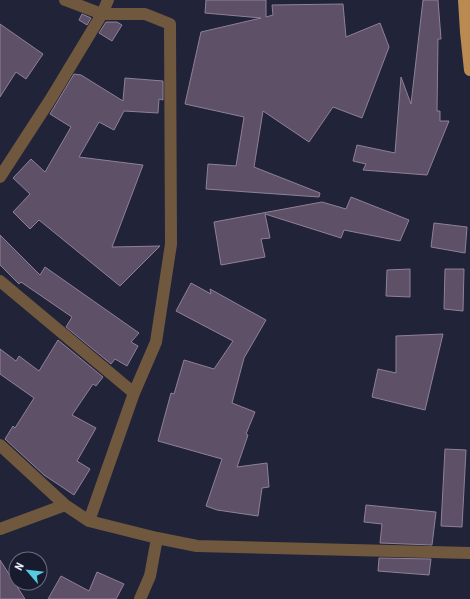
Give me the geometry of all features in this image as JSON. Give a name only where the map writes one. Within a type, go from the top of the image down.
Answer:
[{"type":"main road","points":[[464,0],[470,70]]},
{"type":"street","points":[[65,0],[102,14],[145,14],[170,24],[171,244],[156,342],[134,393],[89,521]]},
{"type":"street","points":[[0,177],[50,100],[102,14],[108,0]]},
{"type":"street","points":[[0,281],[134,393]]},
{"type":"street","points":[[0,445],[65,505],[89,521],[157,538],[197,546],[470,553]]},
{"type":"street","points":[[0,529],[65,505]]},
{"type":"street","points":[[140,599],[150,576],[157,538]]},
{"type":"building","points":[[206,0],[266,0],[266,17],[273,15],[272,5],[343,4],[346,37],[380,23],[389,47],[362,118],[333,107],[309,142],[263,111],[254,167],[320,193],[319,197],[206,189],[208,164],[236,166],[244,117],[185,104],[201,32],[261,18],[205,13]]},
{"type":"building","points":[[423,0],[438,0],[441,39],[438,39],[437,111],[440,111],[440,121],[449,121],[427,175],[363,170],[366,164],[353,161],[357,145],[395,153],[401,77],[411,104]]},
{"type":"building","points":[[82,14],[91,18],[87,25],[79,20]]},
{"type":"building","points":[[106,22],[117,22],[122,25],[112,41],[99,33]]},
{"type":"building","points":[[0,24],[43,54],[26,79],[16,72],[0,97]]},
{"type":"building","points":[[74,74],[81,75],[123,101],[125,78],[163,81],[163,100],[159,99],[158,113],[124,111],[114,130],[99,122],[79,157],[143,165],[112,247],[160,246],[120,286],[39,220],[30,229],[13,212],[30,194],[13,178],[31,159],[45,172],[71,127],[50,114]]},
{"type":"building","points":[[351,197],[409,220],[400,241],[344,230],[341,238],[265,214],[270,238],[261,239],[265,257],[221,265],[214,222],[322,202],[346,209]]},
{"type":"building","points":[[434,223],[467,227],[465,253],[431,247]]},
{"type":"building","points":[[0,235],[40,275],[45,267],[139,333],[131,342],[138,346],[127,366],[115,359],[111,364],[66,327],[72,317],[21,282],[19,284],[0,265]]},
{"type":"building","points":[[410,269],[410,297],[386,296],[387,270]]},
{"type":"building","points":[[445,269],[464,269],[463,311],[444,309]]},
{"type":"building","points":[[191,283],[211,294],[210,289],[266,320],[244,358],[232,403],[255,412],[246,434],[248,435],[237,467],[267,463],[269,487],[262,488],[258,516],[217,510],[206,506],[222,459],[158,441],[171,393],[174,394],[184,360],[214,369],[233,341],[176,311]]},
{"type":"building","points":[[443,334],[425,410],[372,397],[378,369],[396,373],[396,336]]},
{"type":"building","points":[[58,340],[103,377],[96,386],[93,384],[72,415],[96,428],[77,461],[90,469],[74,495],[44,475],[5,439],[13,426],[15,428],[34,398],[0,374],[0,349],[16,361],[19,356],[39,371]]},
{"type":"building","points":[[445,449],[466,450],[462,527],[441,526]]},
{"type":"building","points":[[366,505],[436,512],[432,545],[380,543],[382,524],[364,522]]},
{"type":"building","points":[[379,558],[431,559],[429,575],[378,571]]},
{"type":"building","points":[[0,560],[8,572],[8,591],[20,591],[25,599],[0,599]]},
{"type":"building","points":[[97,572],[124,584],[116,599],[48,599],[61,576],[89,591]]}]
